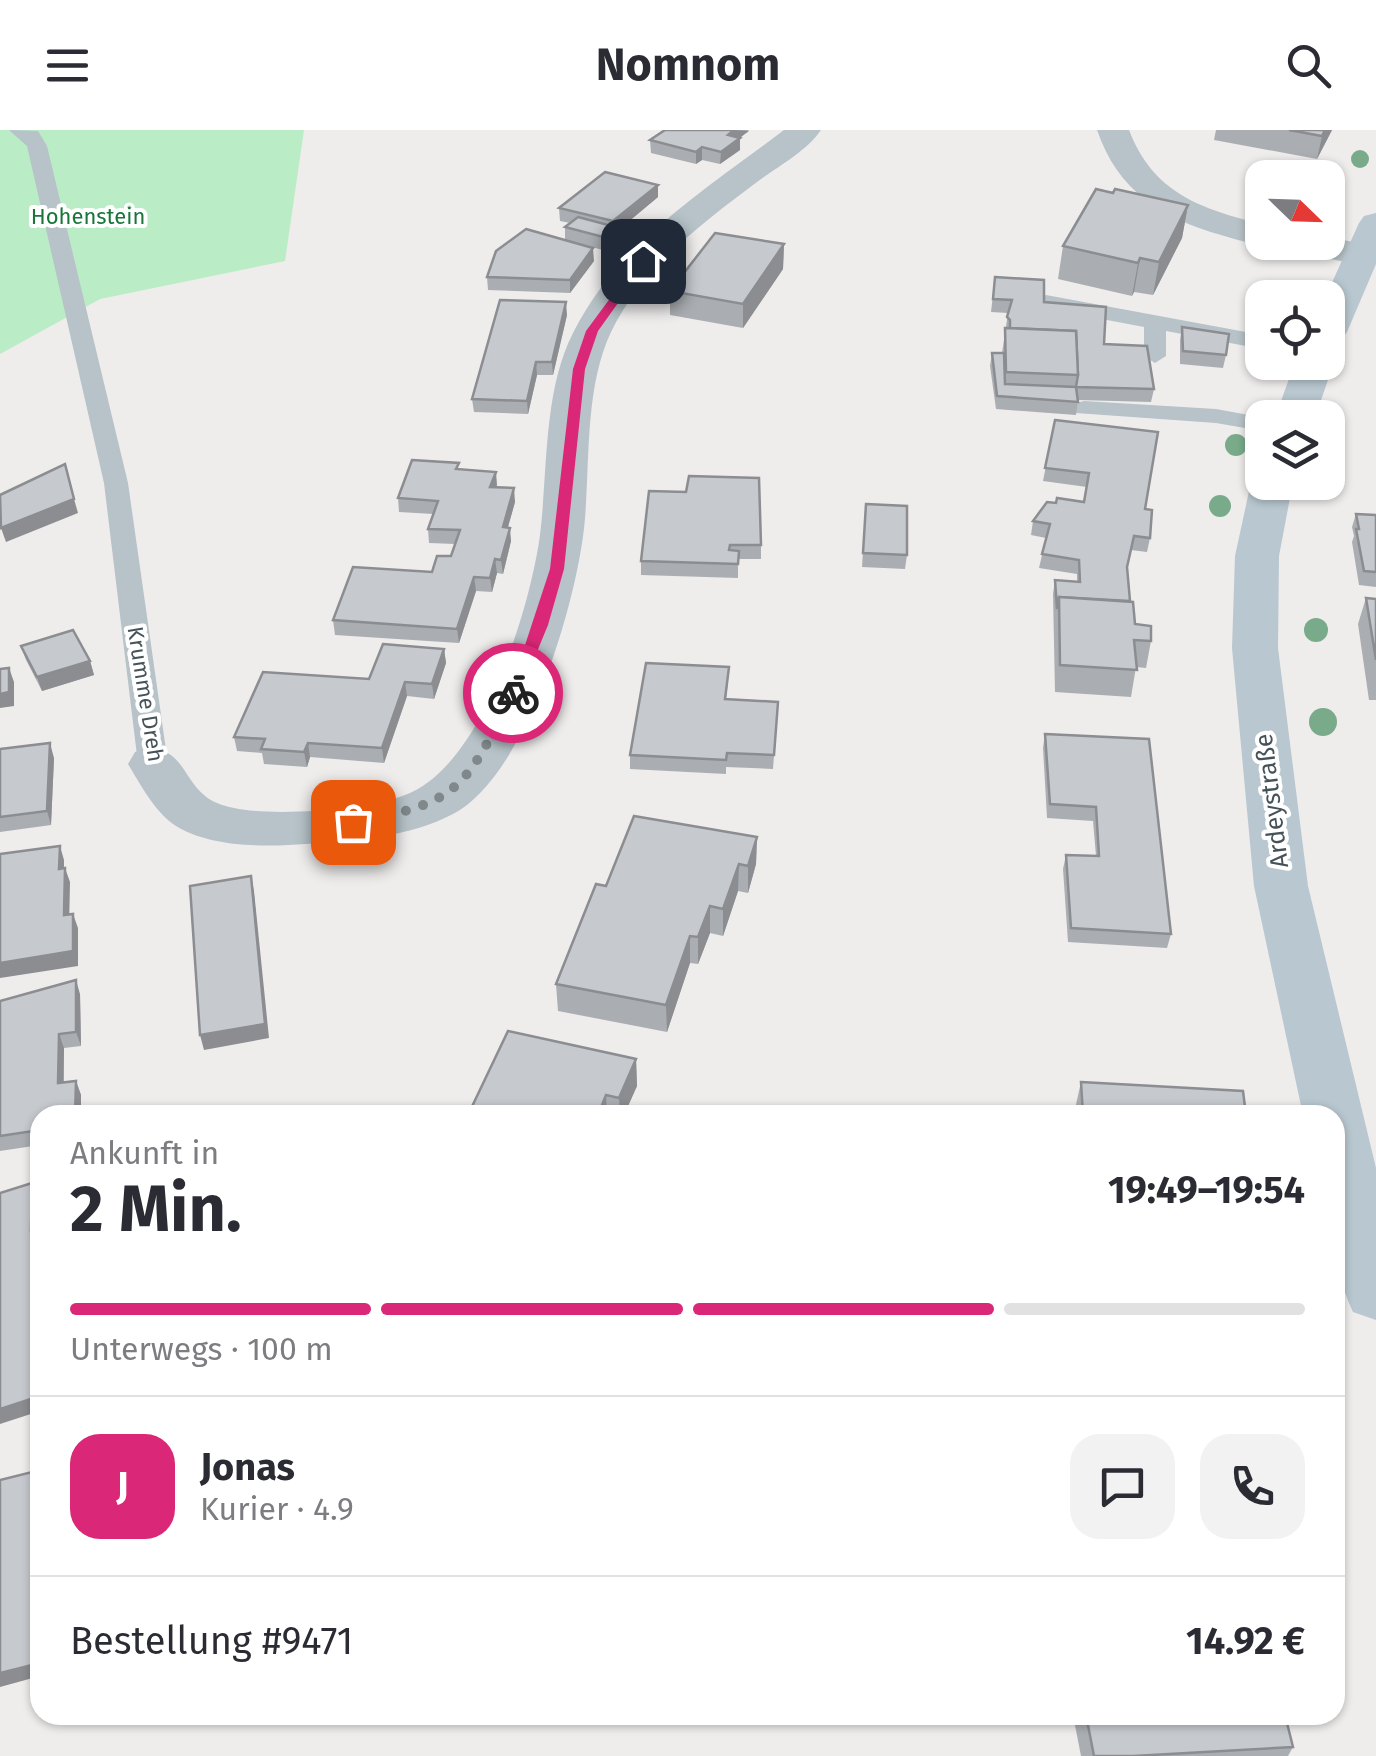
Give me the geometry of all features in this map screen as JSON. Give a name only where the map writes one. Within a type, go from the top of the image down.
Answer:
[{"type":"main road","points":[[1345,292],[1368,239]]},
{"type":"main road","name":"Ardeystraße","points":[[1268,500],[1257,556],[1256,630],[1265,761],[1280,886],[1330,1105]]},
{"type":"main road","points":[[1345,1167],[1376,1293]]},
{"type":"street","name":"Krumme Dreh","points":[[153,764],[194,815],[246,826],[278,828],[353,822],[418,808],[449,795],[478,763],[541,625],[557,569],[579,369],[592,331],[643,261],[669,235],[805,130]]},
{"type":"street","points":[[1113,130],[1122,160],[1158,197],[1245,230]]},
{"type":"lane","name":"Krumme Dreh","points":[[19,130],[31,135],[37,146],[116,483],[153,764]]},
{"type":"lane","points":[[1046,302],[1245,339]]},
{"type":"lane","points":[[1154,323],[1155,356]]},
{"type":"lane","points":[[1084,408],[1245,421]]},
{"type":"green space","name":"Hohenstein","points":[[0,130],[304,130],[285,261],[100,299],[0,354]]},
{"type":"building","points":[[665,130],[734,130],[728,135],[740,138],[721,152],[702,147],[696,152],[650,140]]},
{"type":"building","points":[[1289,130],[1325,130],[1322,136]]},
{"type":"building","points":[[605,172],[658,185],[613,221],[559,208]]},
{"type":"building","points":[[1096,189],[1113,193],[1115,189],[1188,205],[1159,262],[1140,258],[1138,263],[1063,246]]},
{"type":"building","points":[[578,217],[616,227],[603,237],[565,227]]},
{"type":"building","points":[[526,229],[593,248],[570,280],[487,277],[496,251]]},
{"type":"building","points":[[715,233],[784,244],[743,304],[670,291]]},
{"type":"building","points":[[995,277],[1044,280],[1044,302],[1106,307],[1104,344],[1147,346],[1154,389],[1076,387],[1076,331],[1010,328],[1007,317],[1012,300],[993,299]]},
{"type":"building","points":[[500,300],[566,302],[552,362],[536,362],[527,401],[472,399]]},
{"type":"building","points":[[1182,327],[1229,334],[1226,355],[1183,351]]},
{"type":"building","points":[[1005,328],[1076,331],[1078,375],[1006,372]]},
{"type":"building","points":[[992,353],[1004,353],[1005,384],[1076,387],[1078,402],[997,396]]},
{"type":"building","points":[[1055,420],[1158,432],[1145,509],[1152,510],[1150,538],[1134,536],[1127,567],[1130,601],[1059,597],[1057,609],[1055,580],[1080,582],[1079,560],[1042,554],[1050,524],[1033,521],[1047,502],[1056,503],[1057,498],[1084,502],[1089,473],[1045,468]]},
{"type":"building","points":[[412,460],[459,463],[456,469],[496,472],[490,487],[514,488],[503,527],[510,528],[501,560],[495,559],[490,578],[474,577],[457,629],[333,620],[353,567],[432,572],[437,556],[451,556],[460,530],[428,529],[438,501],[398,498]]},
{"type":"building","points":[[65,464],[74,499],[1,528],[0,495]]},
{"type":"building","points":[[689,476],[759,478],[761,545],[730,545],[729,550],[739,551],[738,564],[641,561],[649,491],[686,492]]},
{"type":"building","points":[[866,504],[907,506],[907,555],[863,553]]},
{"type":"building","points":[[1356,514],[1376,515],[1376,572],[1364,571]]},
{"type":"building","points":[[1059,597],[1133,602],[1135,624],[1151,626],[1151,641],[1134,640],[1137,670],[1060,665]]},
{"type":"building","points":[[1366,598],[1376,599],[1376,660]]},
{"type":"building","points":[[73,630],[90,661],[37,677],[21,646]]},
{"type":"building","points":[[383,644],[444,649],[432,684],[405,682],[382,748],[308,743],[304,752],[261,749],[265,739],[234,737],[263,672],[369,679]]},
{"type":"building","points":[[646,663],[729,667],[725,699],[778,702],[774,755],[727,753],[726,760],[630,755]]},
{"type":"building","points":[[9,668],[9,692],[0,694],[0,669]]},
{"type":"building","points":[[1045,734],[1149,739],[1171,934],[1071,928],[1066,855],[1099,856],[1096,807],[1050,804]]},
{"type":"building","points":[[50,743],[47,811],[0,817],[0,749]]},
{"type":"building","points":[[634,816],[757,837],[748,866],[739,864],[723,909],[710,906],[698,937],[690,936],[666,1005],[556,984],[596,884],[606,886]]},
{"type":"building","points":[[60,846],[59,869],[65,868],[64,915],[73,914],[73,951],[0,963],[0,854]]},
{"type":"building","points":[[251,876],[265,1024],[200,1035],[190,886]]},
{"type":"building","points":[[76,980],[76,1032],[59,1034],[58,1083],[76,1081],[75,1105],[30,1105],[30,1132],[0,1136],[0,1001]]},
{"type":"building","points":[[508,1031],[636,1059],[619,1098],[606,1095],[602,1105],[473,1105]]},
{"type":"building","points":[[1081,1082],[1243,1091],[1245,1105],[1082,1105]]},
{"type":"building","points":[[30,1184],[30,1399],[0,1409],[0,1193]]},
{"type":"building","points":[[30,1472],[30,1666],[0,1673],[0,1480]]},
{"type":"building","points":[[1088,1725],[1288,1725],[1293,1747],[1133,1756],[1094,1756]]},
{"type":"way so far","points":[[353,822],[418,808],[449,795],[478,763],[513,693]]},
{"type":"route","points":[[513,693],[541,625],[557,569],[579,369],[592,331],[643,261]]}]
